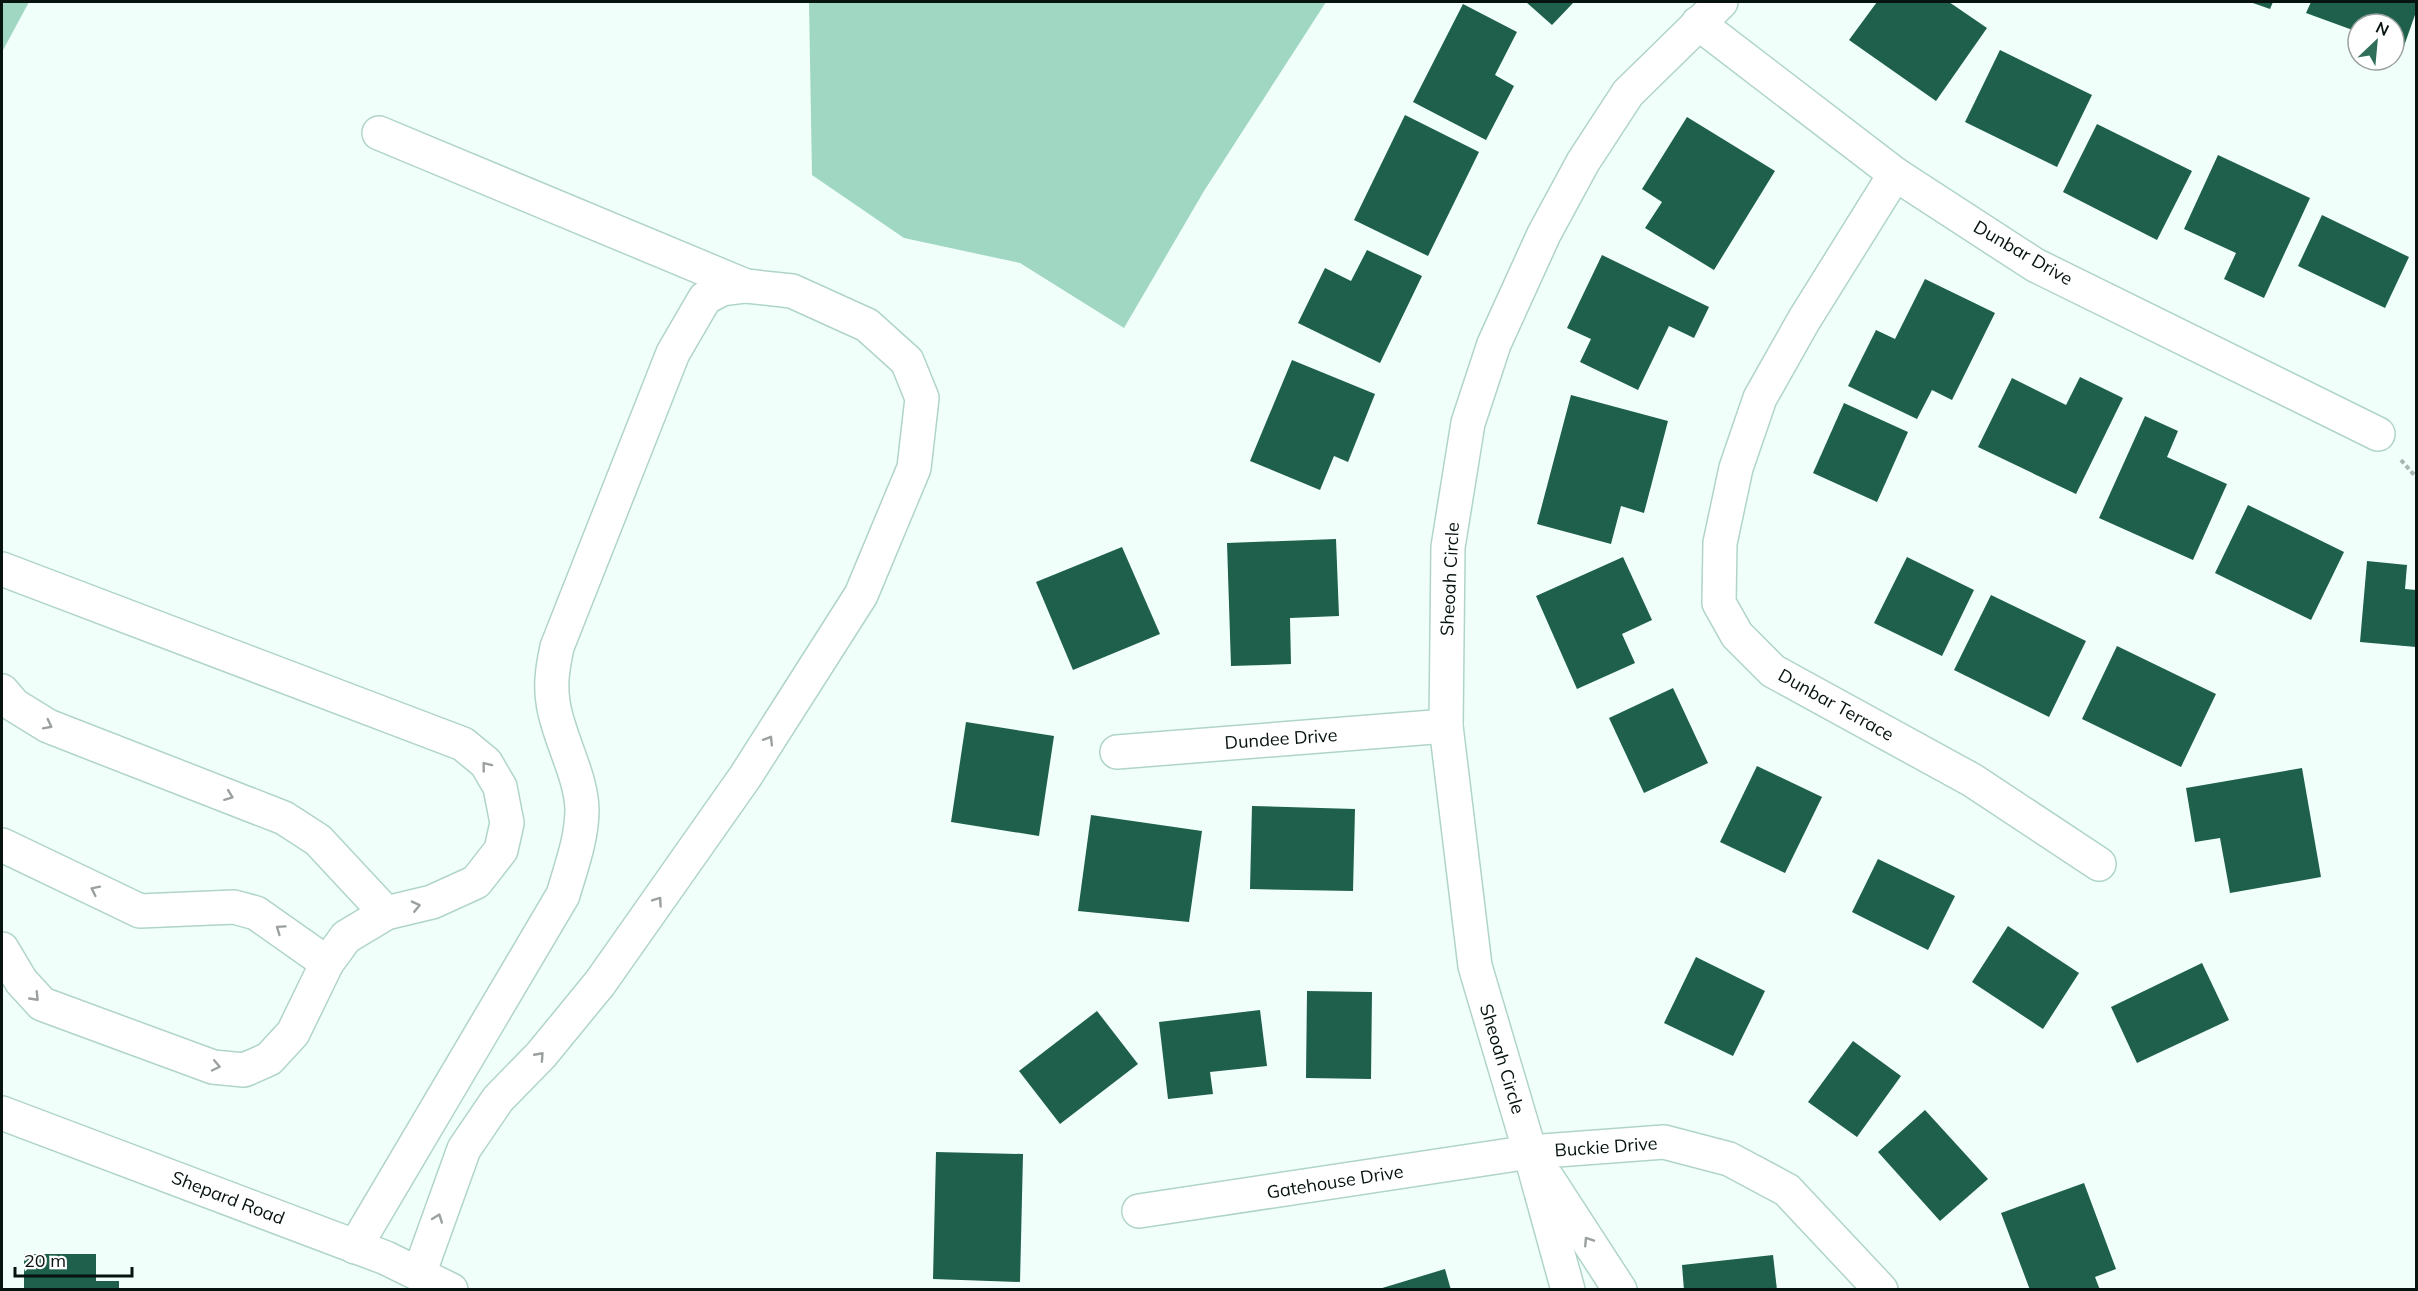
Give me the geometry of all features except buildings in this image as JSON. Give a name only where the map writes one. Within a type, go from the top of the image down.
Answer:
[{"type":"street","name":"Dunbar Drive","points":[[1709,13],[1895,174],[2035,265],[2378,434]]},
{"type":"street","name":"Sheoah Circle","points":[[1568,1290],[1475,966],[1446,726],[1448,547],[1468,423],[1494,344],[1544,234],[1583,162],[1628,93],[1709,13]]},
{"type":"street","points":[[379,133],[746,286]]},
{"type":"street","name":"Dunbar Terrace","points":[[1895,174],[1804,320],[1760,398],[1736,468],[1720,543],[1719,603],[1737,635],[1773,671],[1972,780],[2099,864]]},
{"type":"street","points":[[356,1246],[562,895],[580,839],[582,807],[569,753],[553,704],[551,676],[557,647],[673,353],[705,298],[722,289],[746,286],[792,291],[867,325],[907,361],[922,398],[914,468],[861,595],[746,777],[600,983],[541,1055],[498,1099],[464,1149],[418,1274]]},
{"type":"street","points":[[2,569],[463,744],[486,763],[500,787],[507,823],[501,850],[476,882],[432,902],[386,913],[346,937],[327,963],[293,1033],[269,1059],[244,1070],[213,1067],[42,1004],[21,981],[2,949]]},
{"type":"street","points":[[2,691],[14,705],[48,726],[284,818],[318,840],[386,913]]},
{"type":"street","name":"Dundee Drive","points":[[1117,752],[1446,726]]},
{"type":"street","points":[[2,845],[140,911],[234,907],[256,913],[327,963]]},
{"type":"street","name":"Shepard Road","points":[[2,1113],[356,1246],[451,1290]]},
{"type":"street","name":"Buckie Drive","points":[[1530,1152],[1664,1142],[1729,1159],[1787,1190],[1881,1290]]},
{"type":"street","name":"Sheoah Circle","points":[[1530,1152],[1620,1290]]},
{"type":"street","name":"Gatehouse Drive","points":[[1139,1211],[1530,1152]]},
{"type":"green space","points":[[2,2],[29,2],[2,52]]},
{"type":"green space","points":[[809,2],[1326,2],[1204,191],[1124,328],[1020,263],[904,238],[812,175]]}]
